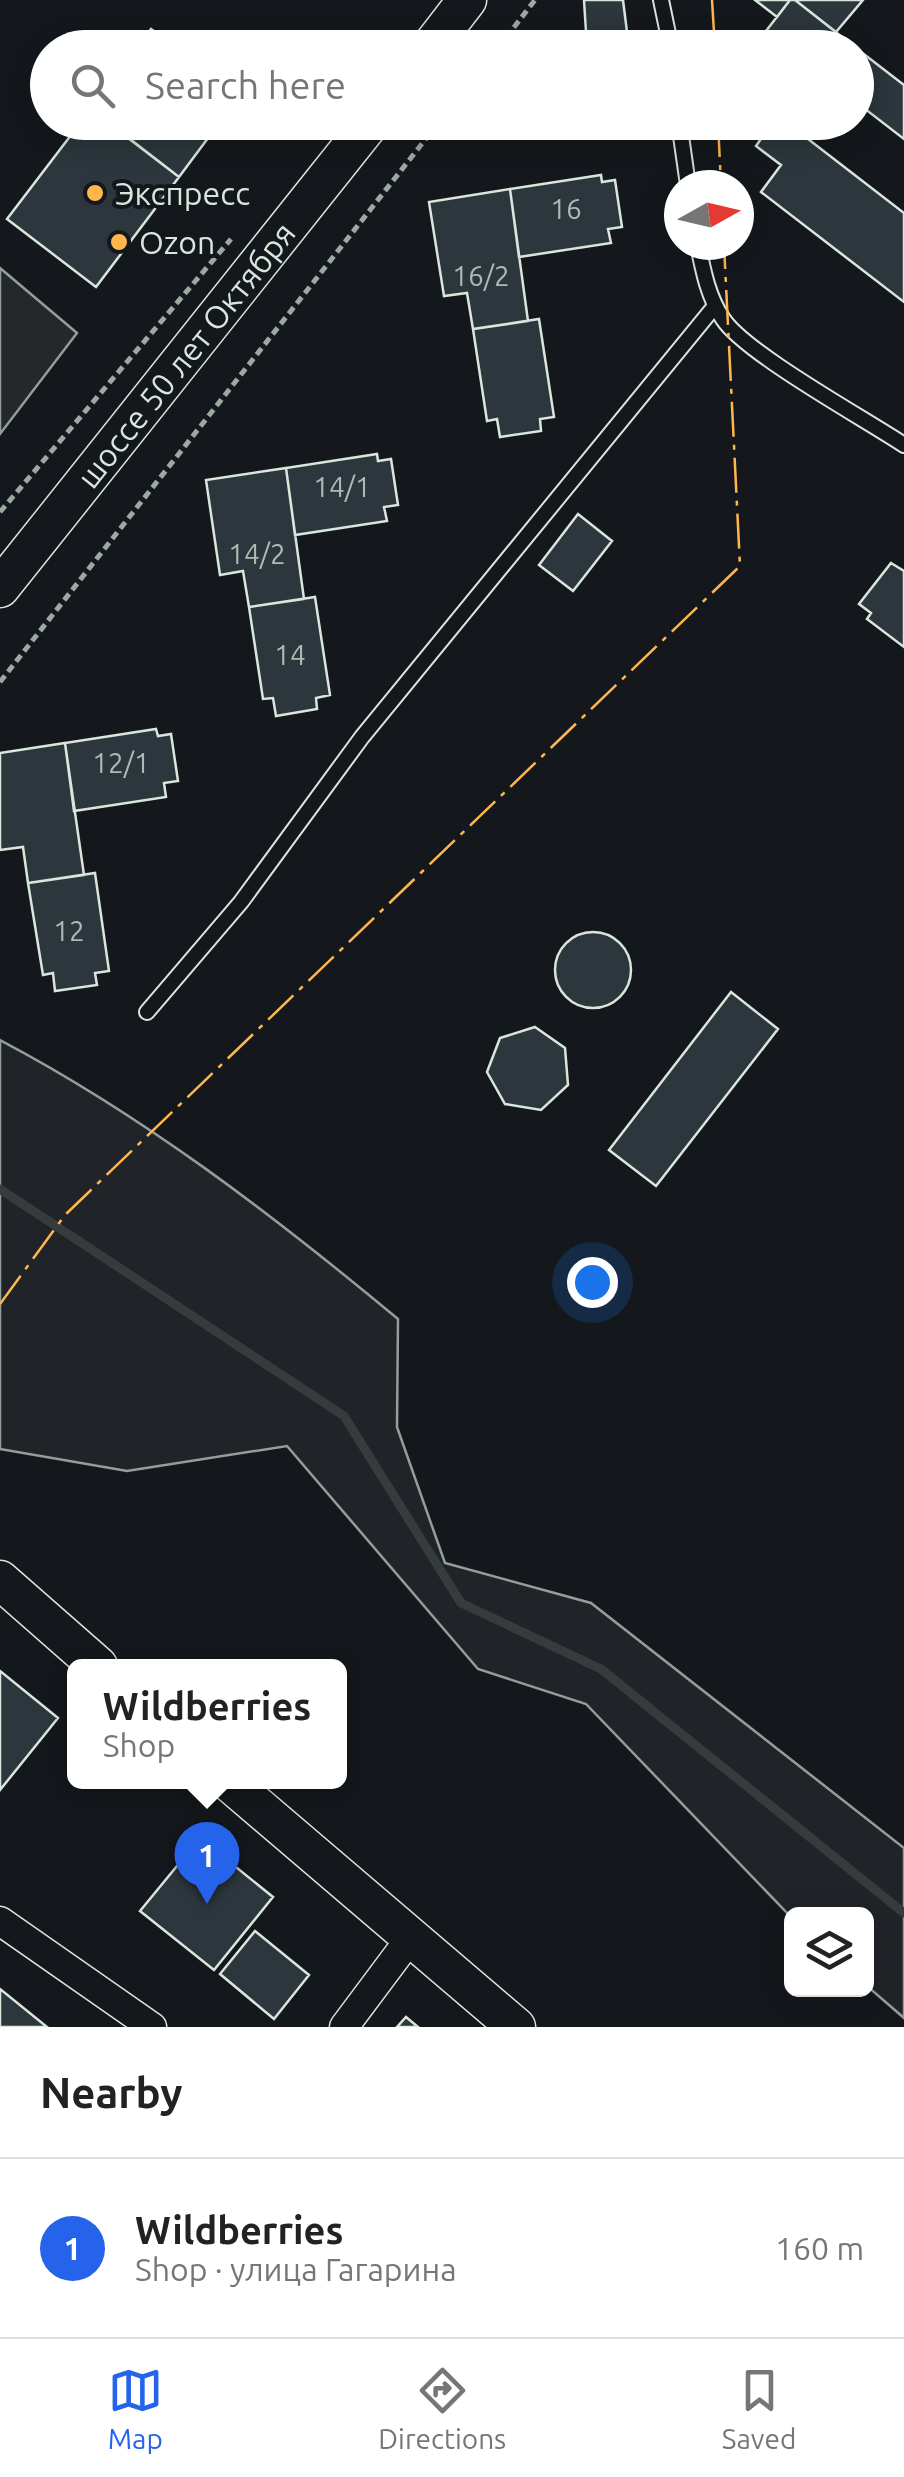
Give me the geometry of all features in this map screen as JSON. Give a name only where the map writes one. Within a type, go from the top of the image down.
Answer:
[{"type":"street","points":[[444,30],[468,0]]},
{"type":"street","name":"шоссе 50 лет Октября","points":[[2,581],[356,140]]},
{"type":"street","points":[[0,1580],[90,1659]]},
{"type":"street","points":[[237,1789],[409,1940],[516,2027]]},
{"type":"street","points":[[0,1921],[152,2027]]},
{"type":"street","points":[[344,2027],[409,1940]]},
{"type":"lane","points":[[661,0],[667,30]]},
{"type":"lane","points":[[682,140],[686,170]]},
{"type":"lane","points":[[702,260],[715,306],[726,324],[775,361],[904,445]]},
{"type":"lane","points":[[147,1012],[241,902],[362,737],[715,306]]},
{"type":"path","points":[[512,30],[535,0]]},
{"type":"path","points":[[0,682],[425,140]]},
{"type":"path","points":[[0,512],[242,227]]},
{"type":"shaded area","points":[[0,268],[77,333],[0,434]]},
{"type":"shaded area","points":[[0,1040],[105,1101],[206,1169],[398,1319],[397,1427],[445,1563],[591,1603],[904,1848],[904,2018],[874,1992],[874,1907],[784,1910],[586,1704],[478,1669],[287,1446],[127,1471],[0,1449]]},
{"type":"building","points":[[584,0],[623,0],[627,30],[586,30]]},
{"type":"building","points":[[755,0],[790,0],[777,17]]},
{"type":"building","points":[[790,0],[795,0],[833,30],[767,30]]},
{"type":"building","points":[[795,0],[863,0],[838,30]]},
{"type":"building","points":[[874,62],[904,85],[904,139],[874,116]]},
{"type":"building","points":[[67,140],[131,140],[179,177],[96,287],[7,219]]},
{"type":"building","points":[[131,140],[207,140],[179,177]]},
{"type":"building","points":[[760,140],[809,140],[904,213],[904,302],[761,192],[781,165],[756,146]]},
{"type":"building","points":[[601,175],[602,182],[615,180],[622,227],[608,229],[611,243],[519,257],[510,189]]},
{"type":"building","points":[[510,189],[528,321],[473,329],[467,293],[444,296],[429,202]]},
{"type":"building","points":[[539,319],[554,417],[540,419],[541,431],[500,437],[497,419],[487,421],[473,329]]},
{"type":"building","points":[[377,454],[378,461],[391,459],[398,505],[384,507],[387,521],[295,535],[286,468]]},
{"type":"building","points":[[286,468],[304,599],[249,607],[243,571],[220,575],[206,480]]},
{"type":"building","points":[[578,514],[612,541],[573,591],[539,565]]},
{"type":"building","points":[[891,563],[904,571],[904,647],[867,619],[871,613],[859,604]]},
{"type":"building","points":[[315,597],[330,695],[316,698],[317,709],[276,716],[273,698],[263,699],[249,607]]},
{"type":"building","points":[[156,729],[158,736],[171,734],[178,781],[164,783],[166,797],[74,811],[65,743]]},
{"type":"building","points":[[65,743],[84,875],[28,883],[23,847],[0,850],[0,753]]},
{"type":"building","points":[[95,873],[109,971],[95,973],[97,985],[55,991],[53,973],[43,975],[28,883]]},
{"type":"building","points":[[593,932],[620,943],[631,970],[620,997],[593,1008],[566,997],[555,970],[566,943]]},
{"type":"building","points":[[731,992],[778,1029],[656,1186],[609,1150]]},
{"type":"building","points":[[535,1027],[565,1048],[568,1085],[541,1110],[505,1104],[487,1072],[500,1038]]},
{"type":"building","points":[[0,1671],[58,1718],[0,1790]]},
{"type":"building","points":[[200,1838],[273,1897],[214,1970],[140,1911]]},
{"type":"building","points":[[255,1931],[309,1975],[274,2019],[220,1974]]},
{"type":"building","points":[[0,1989],[47,2027],[0,2027]]},
{"type":"building","points":[[406,2017],[418,2027],[397,2027]]},
{"type":"waterway","points":[[0,1189],[344,1416],[461,1603],[601,1669],[904,1913]]},
{"type":"power","points":[[712,0],[714,30]]},
{"type":"power","points":[[719,140],[720,170]]},
{"type":"power","points":[[0,1304],[65,1215],[740,566],[725,260]]},
{"type":"place","name":"Экспресс","points":[[95,193]]},
{"type":"place","name":"Ozon","points":[[119,242]]},
{"type":"place","name":"Wildberries","points":[[207,1904]]}]
